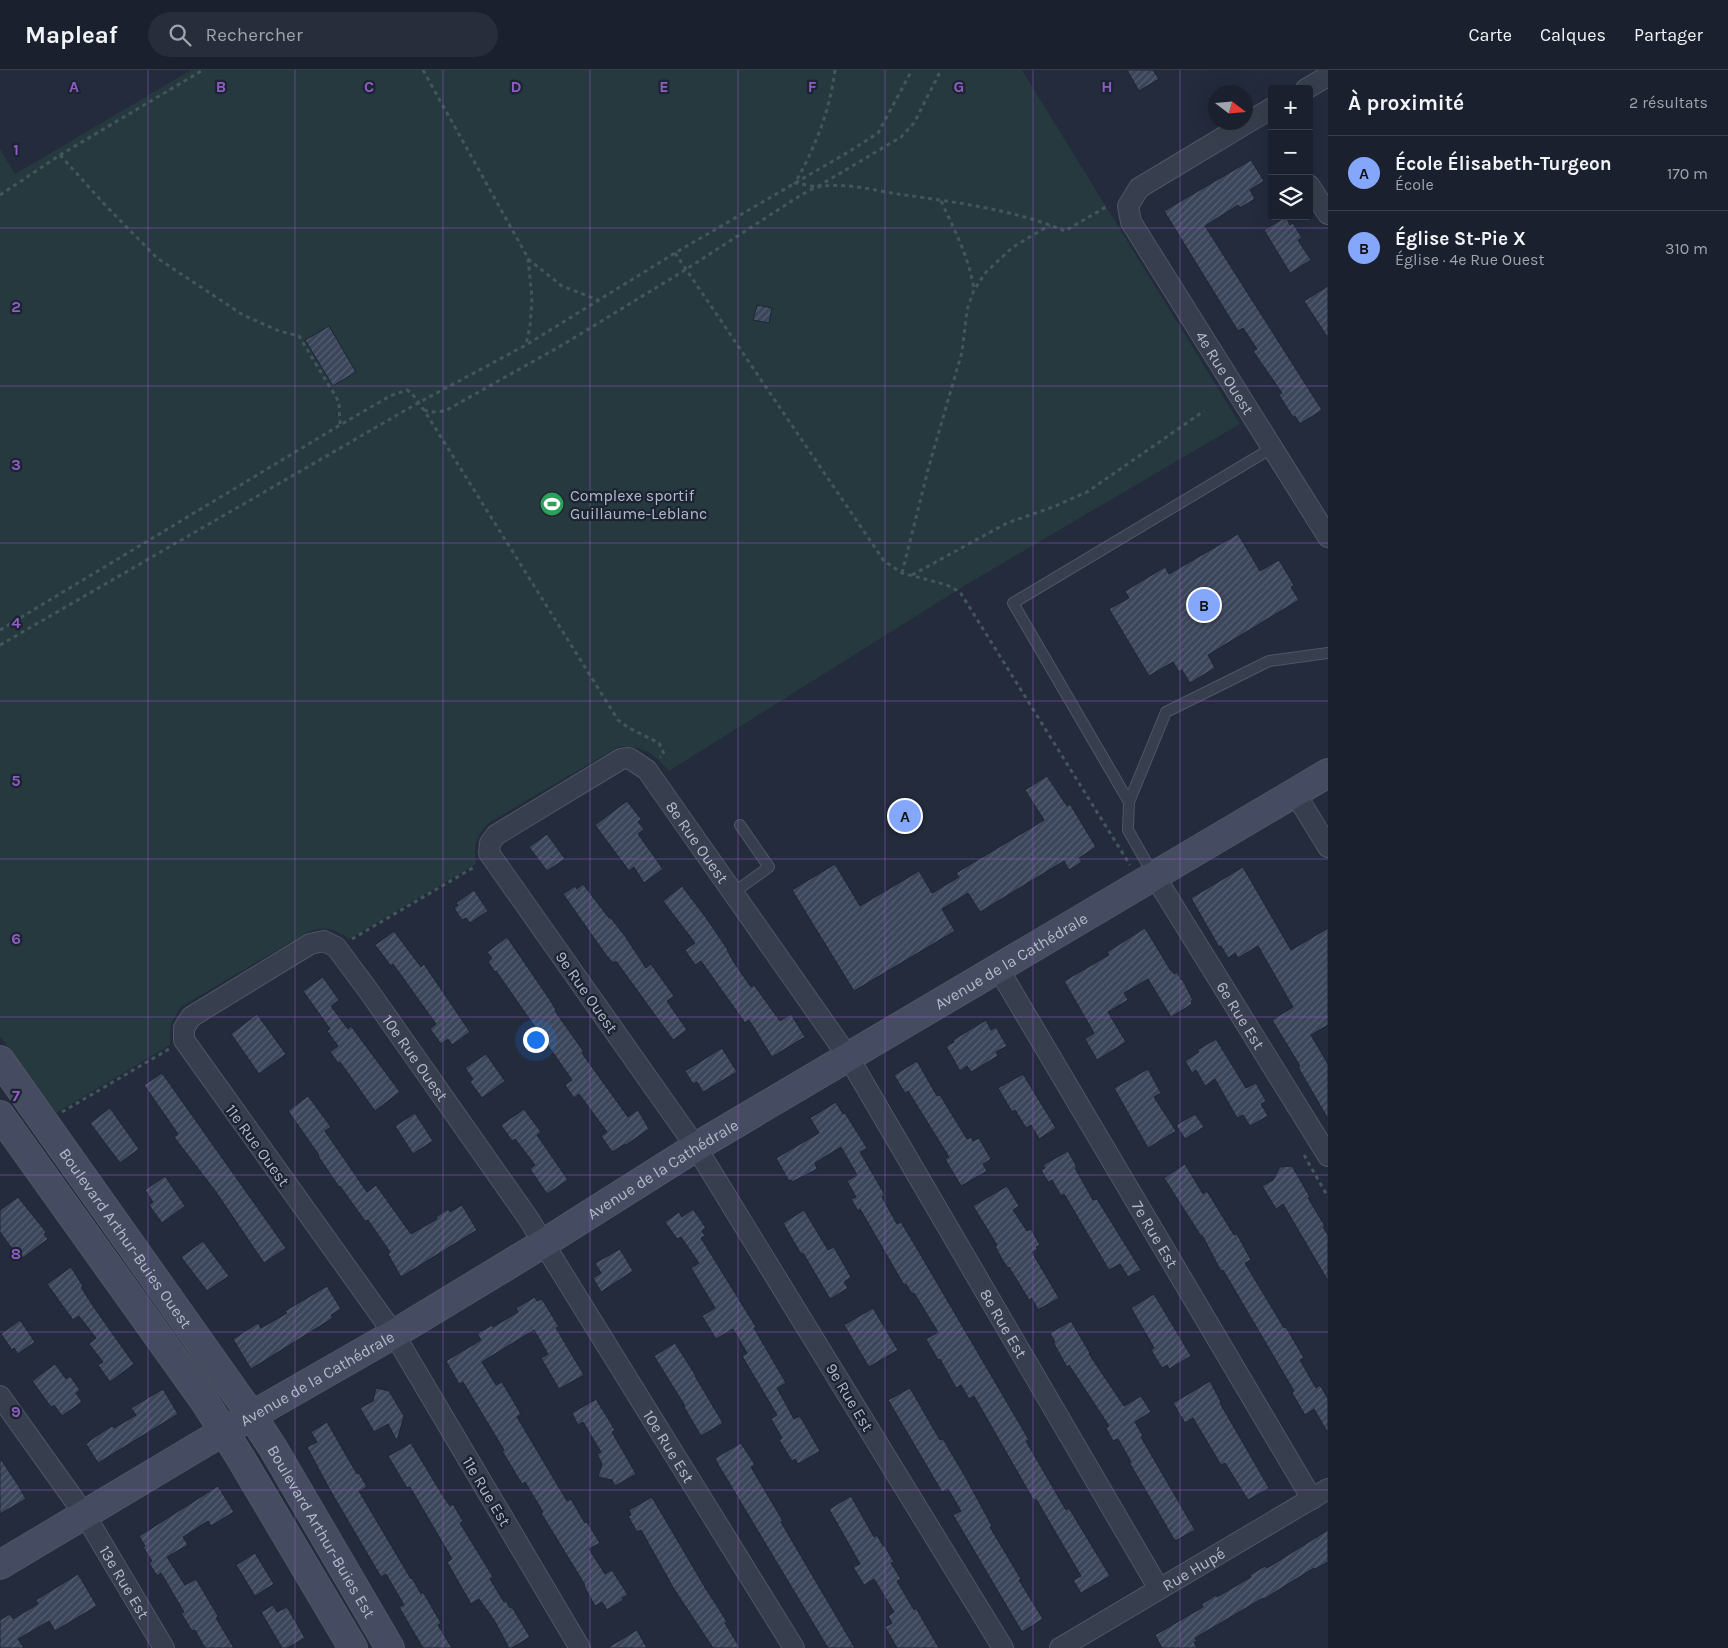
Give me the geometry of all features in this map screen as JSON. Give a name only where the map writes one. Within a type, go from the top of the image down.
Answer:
[{"type":"street","points":[[1313,85],[1328,76]]},
{"type":"street","points":[[1128,206],[1139,188],[1268,117]]},
{"type":"street","points":[[1313,191],[1328,214]]},
{"type":"street","name":"4e Rue Ouest","points":[[1128,206],[1131,222],[1328,537]]},
{"type":"street","name":"8e Rue Ouest","points":[[489,854],[490,843],[496,835],[621,759],[629,758],[647,770],[849,1058]]},
{"type":"street","name":"Avenue de la Cathédrale","points":[[0,1565],[85,1516],[224,1431],[394,1334],[544,1243],[696,1146],[849,1058],[1328,773]]},
{"type":"street","points":[[1295,794],[1328,847]]},
{"type":"street","name":"9e Rue Ouest","points":[[489,854],[696,1146]]},
{"type":"street","name":"6e Rue Est","points":[[1154,875],[1328,1156]]},
{"type":"street","points":[[184,1040],[184,1028],[190,1017],[258,974],[310,944],[324,940],[336,947]]},
{"type":"street","name":"10e Rue Ouest","points":[[336,947],[544,1243]]},
{"type":"street","name":"7e Rue Est","points":[[998,968],[1320,1494]]},
{"type":"street","name":"11e Rue Ouest","points":[[184,1040],[394,1334]]},
{"type":"street","name":"8e Rue Est","points":[[849,1058],[1159,1589]]},
{"type":"street","name":"Boulevard Arthur-Buies Ouest","points":[[0,1060],[252,1416]]},
{"type":"street","name":"Boulevard Arthur-Buies Ouest","points":[[0,1115],[224,1431]]},
{"type":"street","name":"9e Rue Est","points":[[696,1146],[1003,1648]]},
{"type":"street","name":"10e Rue Est","points":[[544,1243],[794,1648]]},
{"type":"street","name":"11e Rue Est","points":[[394,1334],[580,1648]]},
{"type":"street","name":"13e Rue Est","points":[[0,1396],[85,1516],[164,1648]]},
{"type":"street","name":"Boulevard Arthur-Buies Est","points":[[252,1416],[273,1448],[390,1648]]},
{"type":"street","name":"Boulevard Arthur-Buies Est","points":[[224,1431],[353,1648]]},
{"type":"street","name":"Rue Hupé","points":[[1060,1648],[1320,1494]]},
{"type":"lane","points":[[1129,802],[1013,603],[1272,448]]},
{"type":"lane","points":[[1154,875],[1128,830],[1129,802],[1166,712],[1269,661],[1328,653]]},
{"type":"lane","points":[[732,893],[769,867],[740,825]]},
{"type":"path","points":[[0,195],[60,155],[203,70]]},
{"type":"path","points":[[423,70],[528,258],[562,286],[598,300]]},
{"type":"path","points":[[795,183],[812,154],[824,119],[835,70]]},
{"type":"path","points":[[0,645],[418,403],[526,345],[675,253],[850,151],[878,133],[912,70]]},
{"type":"path","points":[[424,410],[432,412],[445,411],[564,344],[685,270],[801,195],[901,137],[914,123],[941,70]]},
{"type":"path","points":[[60,155],[157,258],[242,315],[279,331],[300,336],[339,402],[340,425]]},
{"type":"path","points":[[795,183],[817,187],[852,186],[941,200],[1004,212],[1050,225],[1065,232],[1104,208],[1128,206]]},
{"type":"path","points":[[941,200],[962,245],[971,270],[974,290]]},
{"type":"path","points":[[902,573],[929,466],[962,352],[967,310],[974,290],[986,272],[1013,247],[1050,225]]},
{"type":"path","points":[[675,253],[884,562],[902,573],[911,575],[1007,523],[1053,507],[1087,492],[1204,411]]},
{"type":"path","points":[[526,345],[530,327],[532,298],[528,258]]},
{"type":"path","points":[[0,630],[340,425],[390,396],[407,390],[416,396],[418,403],[618,720],[629,728],[659,743],[664,754],[647,770]]},
{"type":"path","points":[[336,947],[352,940],[476,866],[489,854]]},
{"type":"path","points":[[45,1123],[184,1040]]},
{"type":"green space","name":"Complexe sportif Guillaume-Leblanc","points":[[191,70],[1022,70],[1240,424],[969,583],[669,771],[658,759],[641,749],[618,747],[490,822],[481,832],[475,845],[476,864],[349,939],[338,932],[323,928],[306,933],[181,1007],[171,1025],[170,1045],[56,1113],[0,1036],[0,149],[15,174]]},
{"type":"building","points":[[1127,70],[1153,70],[1159,79],[1139,91]]},
{"type":"building","points":[[1251,160],[1264,181],[1250,190],[1255,199],[1240,208],[1238,205],[1205,226],[1322,410],[1300,424],[1295,416],[1293,417],[1279,395],[1282,393],[1253,351],[1257,349],[1243,328],[1238,331],[1164,211]]},
{"type":"building","points":[[1281,220],[1288,220],[1290,225],[1293,223],[1302,238],[1298,240],[1311,260],[1290,273],[1264,230]]},
{"type":"building","points":[[1328,286],[1328,338],[1304,301]]},
{"type":"building","points":[[757,305],[772,308],[769,323],[753,320]]},
{"type":"building","points":[[329,326],[356,372],[333,386],[305,340]]},
{"type":"building","points":[[1238,534],[1260,571],[1279,560],[1294,585],[1291,587],[1299,600],[1208,655],[1215,668],[1190,683],[1182,670],[1179,672],[1173,662],[1149,676],[1109,609],[1129,598],[1125,591],[1165,567],[1169,574]]},
{"type":"building","points":[[1047,776],[1067,806],[1070,804],[1096,847],[1079,858],[1082,862],[1069,870],[1064,861],[980,912],[968,893],[942,909],[955,931],[854,991],[792,890],[835,864],[860,906],[919,871],[932,893],[959,877],[956,873],[1044,820],[1025,790]]},
{"type":"building","points":[[627,801],[641,819],[638,822],[644,829],[638,834],[663,869],[644,883],[634,867],[629,871],[595,825]]},
{"type":"building","points":[[547,834],[565,859],[547,871],[529,847]]},
{"type":"building","points":[[1243,867],[1291,950],[1328,928],[1328,1025],[1311,1035],[1328,1064],[1328,1119],[1298,1067],[1300,1066],[1272,1020],[1293,1007],[1258,946],[1238,958],[1235,953],[1228,958],[1221,946],[1219,947],[1191,898]]},
{"type":"building","points":[[583,884],[625,936],[646,968],[651,964],[674,996],[667,1001],[687,1030],[673,1040],[616,961],[613,963],[606,955],[563,894],[575,886],[577,889]]},
{"type":"building","points":[[682,886],[707,919],[751,987],[754,985],[780,1021],[791,1014],[805,1037],[772,1057],[749,1020],[745,1023],[701,961],[695,965],[685,950],[695,943],[663,901]]},
{"type":"building","points":[[474,890],[488,911],[470,923],[466,918],[462,920],[454,908],[458,905],[456,903]]},
{"type":"building","points":[[1145,928],[1171,971],[1174,974],[1177,972],[1182,979],[1193,1000],[1191,1001],[1192,1004],[1171,1017],[1148,979],[1124,993],[1128,1000],[1108,1012],[1126,1042],[1097,1060],[1085,1039],[1094,1033],[1064,981],[1109,955],[1107,952]]},
{"type":"building","points":[[394,931],[421,967],[424,964],[470,1032],[452,1045],[448,1039],[441,1044],[430,1029],[436,1024],[393,964],[391,966],[375,945]]},
{"type":"building","points":[[507,937],[584,1052],[582,1053],[628,1117],[638,1110],[649,1129],[626,1145],[612,1152],[601,1136],[607,1132],[579,1094],[574,1098],[565,1085],[572,1080],[488,962],[492,958],[487,952]]},
{"type":"building","points":[[323,977],[339,1000],[331,1006],[348,1029],[351,1026],[400,1092],[375,1111],[340,1062],[339,1064],[330,1052],[338,1046],[327,1031],[330,1029],[303,991]]},
{"type":"building","points":[[257,1014],[286,1054],[259,1074],[231,1034]]},
{"type":"building","points":[[986,1020],[991,1030],[996,1027],[1007,1046],[996,1052],[998,1056],[971,1072],[967,1066],[960,1071],[946,1046]]},
{"type":"building","points":[[1216,1039],[1246,1088],[1256,1083],[1266,1101],[1261,1104],[1268,1116],[1250,1126],[1243,1115],[1237,1118],[1215,1079],[1205,1086],[1196,1070],[1192,1073],[1185,1061],[1199,1052],[1197,1050]]},
{"type":"building","points":[[722,1048],[737,1072],[703,1092],[697,1082],[693,1084],[685,1071]]},
{"type":"building","points":[[486,1054],[505,1081],[482,1098],[470,1082],[473,1079],[465,1068]]},
{"type":"building","points":[[917,1061],[937,1096],[940,1095],[967,1139],[971,1137],[973,1141],[979,1138],[991,1159],[983,1164],[987,1171],[961,1186],[945,1159],[949,1157],[908,1091],[905,1093],[894,1075]]},
{"type":"building","points":[[1148,1069],[1161,1093],[1154,1097],[1176,1131],[1148,1148],[1114,1088]]},
{"type":"building","points":[[162,1073],[286,1248],[264,1263],[216,1192],[174,1137],[178,1134],[144,1085]]},
{"type":"building","points":[[1023,1074],[1056,1128],[1039,1139],[1031,1125],[1026,1128],[1015,1110],[1012,1112],[998,1088]]},
{"type":"building","points":[[308,1096],[331,1127],[325,1131],[367,1192],[376,1185],[411,1234],[437,1219],[436,1217],[448,1209],[450,1212],[462,1205],[477,1230],[401,1277],[388,1254],[390,1252],[368,1220],[365,1221],[339,1187],[288,1111]]},
{"type":"building","points":[[836,1102],[867,1148],[860,1152],[885,1195],[882,1197],[897,1224],[901,1222],[1029,1440],[1026,1441],[1066,1510],[1069,1508],[1110,1576],[1081,1593],[1073,1580],[1081,1576],[1036,1499],[1034,1501],[974,1396],[969,1399],[961,1385],[956,1388],[926,1339],[938,1332],[914,1293],[912,1294],[906,1284],[904,1285],[860,1209],[858,1211],[851,1199],[856,1197],[847,1181],[857,1175],[841,1147],[815,1163],[817,1169],[792,1182],[791,1180],[789,1181],[776,1158],[819,1133],[810,1118]]},
{"type":"building","points":[[110,1108],[139,1149],[120,1163],[90,1123]]},
{"type":"building","points":[[524,1109],[541,1132],[537,1135],[568,1180],[547,1194],[530,1169],[535,1165],[515,1139],[512,1141],[501,1125]]},
{"type":"building","points":[[415,1113],[433,1141],[413,1154],[395,1126]]},
{"type":"building","points":[[1195,1114],[1204,1127],[1185,1139],[1176,1125]]},
{"type":"building","points":[[1068,1151],[1093,1200],[1097,1199],[1141,1270],[1128,1277],[1120,1264],[1109,1270],[1064,1194],[1061,1196],[1052,1180],[1048,1182],[1041,1170],[1045,1168],[1043,1165]]},
{"type":"building","points":[[1185,1164],[1203,1194],[1207,1191],[1234,1235],[1237,1234],[1251,1260],[1245,1263],[1304,1358],[1300,1360],[1316,1388],[1320,1385],[1328,1399],[1328,1433],[1314,1409],[1305,1415],[1292,1393],[1294,1391],[1223,1270],[1221,1271],[1202,1235],[1164,1178]]},
{"type":"building","points":[[1292,1166],[1310,1197],[1308,1198],[1325,1226],[1323,1227],[1328,1235],[1328,1281],[1283,1204],[1276,1209],[1262,1186],[1273,1180],[1280,1167]]},
{"type":"building","points":[[165,1176],[185,1206],[162,1223],[149,1205],[153,1202],[145,1190]]},
{"type":"building","points":[[1007,1186],[1019,1206],[1013,1210],[1027,1231],[1031,1229],[1040,1245],[1036,1247],[1038,1249],[1032,1252],[1059,1298],[1038,1310],[1032,1298],[1029,1300],[1009,1267],[1003,1261],[995,1246],[997,1245],[973,1206]]},
{"type":"building","points":[[18,1197],[46,1232],[44,1234],[48,1239],[20,1260],[0,1232],[0,1210]]},
{"type":"building","points":[[693,1209],[706,1228],[702,1231],[705,1236],[701,1238],[756,1327],[754,1328],[786,1383],[777,1388],[794,1419],[800,1416],[820,1451],[798,1464],[795,1459],[792,1461],[779,1440],[782,1438],[771,1419],[777,1415],[742,1356],[747,1353],[733,1329],[716,1339],[702,1316],[715,1308],[691,1268],[699,1263],[681,1237],[677,1239],[665,1222],[679,1212],[682,1217]]},
{"type":"building","points":[[804,1210],[828,1250],[834,1247],[851,1277],[844,1282],[848,1288],[830,1299],[783,1223]]},
{"type":"building","points":[[203,1241],[229,1276],[207,1291],[181,1257]]},
{"type":"building","points":[[620,1249],[633,1271],[601,1292],[593,1278],[601,1273],[595,1263]]},
{"type":"building","points":[[71,1267],[93,1306],[134,1364],[110,1382],[98,1365],[103,1362],[89,1344],[96,1338],[79,1316],[73,1320],[47,1284]]},
{"type":"building","points":[[327,1286],[341,1309],[331,1315],[333,1318],[251,1369],[233,1339],[258,1323],[261,1328]]},
{"type":"building","points":[[1154,1294],[1191,1356],[1169,1369],[1167,1365],[1162,1368],[1151,1350],[1154,1348],[1131,1308]]},
{"type":"building","points":[[535,1297],[537,1301],[542,1299],[559,1327],[556,1328],[584,1375],[559,1389],[541,1358],[548,1354],[534,1330],[482,1362],[496,1385],[502,1382],[521,1414],[517,1417],[567,1501],[571,1499],[585,1523],[587,1522],[600,1543],[589,1549],[605,1574],[612,1570],[628,1595],[607,1610],[602,1602],[595,1606],[585,1585],[541,1513],[543,1512],[525,1482],[522,1484],[463,1382],[459,1384],[446,1361],[481,1340],[477,1334],[518,1312],[516,1308]]},
{"type":"building","points":[[873,1308],[898,1350],[869,1367],[844,1325]]},
{"type":"building","points":[[20,1320],[35,1342],[18,1354],[14,1348],[12,1350],[1,1334]]},
{"type":"building","points":[[1071,1321],[1089,1354],[1124,1406],[1141,1396],[1151,1412],[1135,1422],[1143,1436],[1141,1437],[1195,1530],[1175,1541],[1129,1462],[1131,1462],[1118,1439],[1113,1441],[1106,1428],[1109,1426],[1069,1365],[1067,1367],[1053,1342],[1055,1342],[1050,1333]]},
{"type":"building","points":[[675,1343],[723,1423],[701,1436],[654,1356]]},
{"type":"building","points":[[55,1364],[66,1379],[70,1376],[80,1390],[76,1393],[82,1402],[62,1416],[54,1405],[51,1407],[32,1381]]},
{"type":"building","points":[[1210,1381],[1220,1403],[1269,1488],[1248,1500],[1225,1463],[1221,1465],[1193,1418],[1185,1423],[1173,1403]]},
{"type":"building","points":[[376,1388],[389,1391],[404,1416],[397,1441],[388,1424],[374,1432],[360,1408],[373,1401]]},
{"type":"building","points":[[910,1388],[940,1440],[943,1439],[966,1478],[992,1526],[990,1527],[1043,1619],[1022,1632],[953,1515],[961,1511],[948,1489],[942,1492],[888,1400]]},
{"type":"building","points":[[163,1389],[178,1414],[98,1463],[86,1444],[112,1426],[114,1428],[136,1415],[131,1408]]},
{"type":"building","points":[[596,1399],[615,1430],[612,1432],[636,1474],[615,1486],[612,1480],[598,1477],[602,1464],[597,1454],[601,1452],[583,1422],[578,1425],[572,1413]]},
{"type":"building","points":[[327,1422],[357,1474],[359,1473],[367,1487],[359,1491],[411,1579],[421,1594],[423,1592],[441,1623],[438,1625],[452,1648],[423,1648],[399,1607],[404,1605],[386,1574],[381,1577],[330,1490],[307,1447],[317,1442],[311,1432]]},
{"type":"building","points":[[411,1443],[443,1496],[450,1506],[453,1504],[463,1521],[460,1523],[493,1577],[490,1579],[504,1602],[506,1601],[510,1608],[512,1607],[530,1637],[512,1648],[509,1648],[494,1620],[479,1599],[471,1604],[447,1562],[452,1559],[410,1487],[407,1488],[388,1456]]},
{"type":"building","points":[[741,1443],[755,1465],[751,1467],[783,1521],[781,1522],[855,1648],[828,1648],[719,1466],[715,1458]]},
{"type":"building","points":[[0,1458],[26,1499],[0,1514]]},
{"type":"building","points":[[218,1486],[234,1512],[211,1526],[208,1521],[183,1537],[188,1545],[167,1557],[185,1585],[196,1579],[234,1648],[205,1648],[195,1630],[192,1631],[181,1613],[184,1612],[161,1573],[157,1576],[149,1563],[152,1561],[143,1547],[145,1546],[139,1536]]},
{"type":"building","points":[[851,1496],[874,1537],[877,1535],[894,1562],[891,1563],[901,1579],[897,1581],[914,1610],[916,1608],[939,1648],[897,1648],[885,1627],[892,1623],[888,1616],[894,1612],[874,1579],[864,1585],[853,1567],[860,1564],[829,1509]]},
{"type":"building","points":[[652,1497],[727,1622],[725,1623],[740,1648],[713,1648],[674,1589],[641,1530],[637,1532],[628,1516],[631,1515],[629,1510]]},
{"type":"building","points":[[1328,1530],[1328,1562],[1314,1568],[1195,1638],[1197,1641],[1194,1642],[1197,1648],[1162,1648],[1155,1635],[1203,1607],[1202,1604],[1216,1595],[1217,1597],[1251,1577],[1250,1575],[1265,1566],[1267,1568]]},
{"type":"building","points":[[255,1553],[274,1584],[255,1596],[236,1565]]},
{"type":"building","points":[[78,1574],[97,1606],[55,1631],[49,1621],[18,1639],[24,1648],[0,1648],[0,1620],[10,1614],[13,1619],[38,1604],[36,1600]]},
{"type":"building","points":[[273,1605],[277,1612],[287,1607],[305,1638],[287,1648],[282,1648],[261,1612]]},
{"type":"building","points":[[637,1630],[647,1648],[607,1648]]},
{"type":"place","name":"Complexe sportif Guillaume-Leblanc","points":[[552,504]]},
{"type":"place","name":"Église St-Pie X","points":[[1204,605]]},
{"type":"place","name":"École Élisabeth-Turgeon","points":[[905,816]]}]
